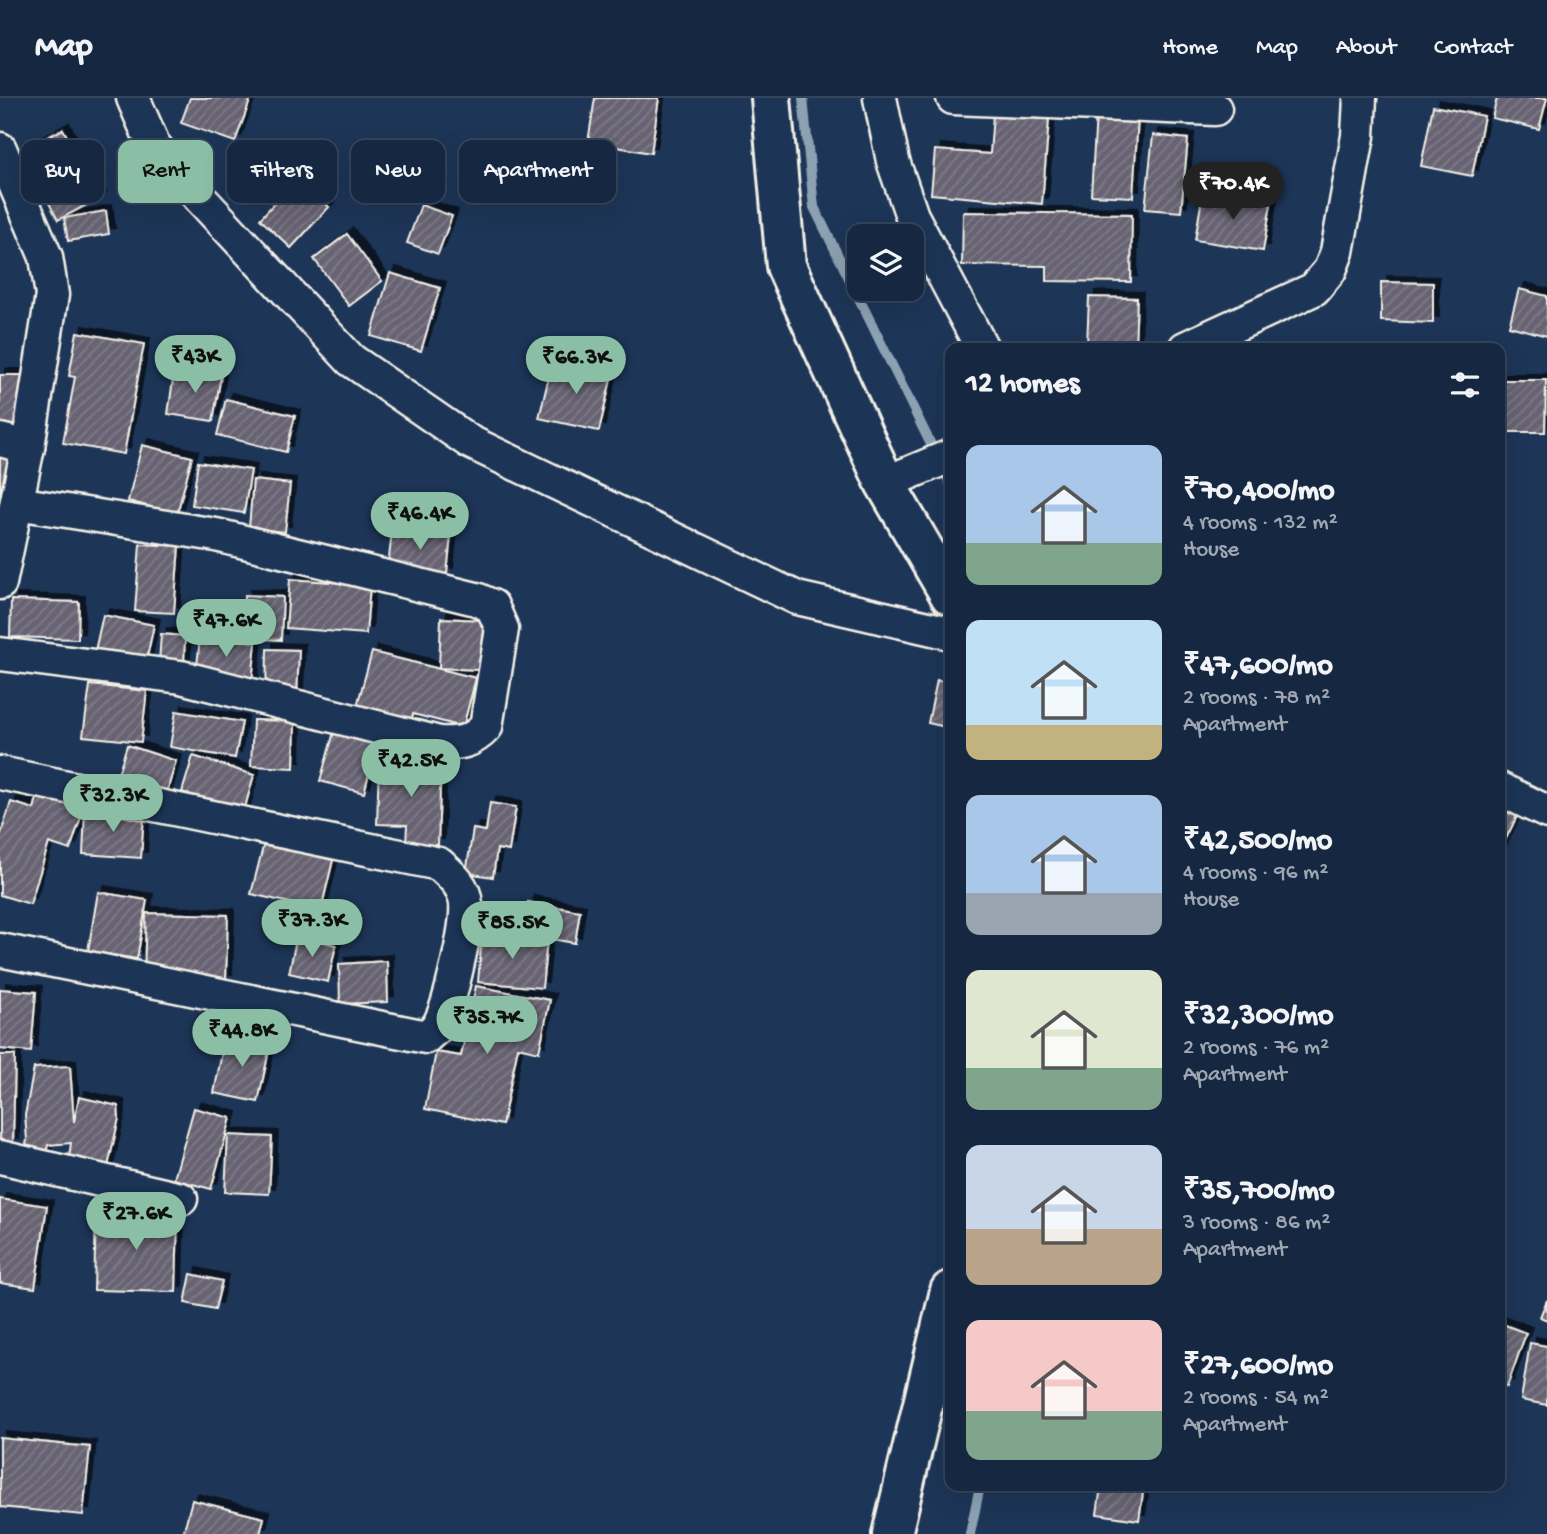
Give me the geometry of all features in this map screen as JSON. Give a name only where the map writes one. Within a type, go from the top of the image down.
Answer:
[{"type":"street","points":[[133,98],[153,144],[173,169],[351,360],[470,442],[797,598],[945,633]]},
{"type":"street","points":[[771,98],[786,266],[886,484],[945,587]]},
{"type":"street","points":[[880,98],[893,161],[912,216],[979,343]]},
{"type":"street","points":[[953,98],[1215,109]]},
{"type":"street","points":[[1196,343],[1305,294],[1331,270],[1337,252],[1358,136],[1360,98]]},
{"type":"street","points":[[0,149],[39,238],[51,277],[52,295],[14,443],[18,502],[0,583]]},
{"type":"street","points":[[886,484],[945,458]]},
{"type":"street","points":[[0,654],[181,677],[439,743],[460,744],[476,737],[486,727],[502,629],[492,606],[476,599],[216,536],[18,502]]},
{"type":"street","points":[[0,773],[439,864],[459,883],[466,903],[462,943],[442,1016],[436,1028],[426,1037],[0,950]]},
{"type":"street","points":[[1505,791],[1547,812]]},
{"type":"street","points":[[0,1157],[181,1199]]},
{"type":"street","points":[[892,1534],[945,1312]]},
{"type":"building","points":[[190,98],[251,98],[236,140],[181,123]]},
{"type":"building","points":[[595,98],[659,98],[651,153],[616,147],[616,140],[588,140]]},
{"type":"building","points":[[1497,98],[1547,98],[1539,129],[1492,118]]},
{"type":"building","points":[[1433,106],[1484,116],[1472,176],[1421,166]]},
{"type":"building","points":[[993,114],[1049,119],[1042,204],[931,194],[935,150],[990,154]]},
{"type":"building","points":[[1096,114],[1138,117],[1133,197],[1091,195]]},
{"type":"building","points":[[63,129],[69,140],[42,140]]},
{"type":"building","points":[[1153,135],[1188,139],[1181,212],[1145,209]]},
{"type":"building","points":[[1203,192],[1271,204],[1263,251],[1195,240]]},
{"type":"building","points":[[49,203],[90,203],[58,220]]},
{"type":"building","points":[[274,203],[325,203],[329,207],[291,248],[260,219]]},
{"type":"building","points":[[421,205],[452,216],[438,254],[407,243]]},
{"type":"building","points":[[106,211],[109,234],[68,241],[64,218]]},
{"type":"building","points":[[963,212],[1132,214],[1131,282],[1047,281],[1047,266],[962,265]]},
{"type":"building","points":[[347,234],[382,281],[349,306],[314,259]]},
{"type":"building","points":[[390,273],[440,288],[421,351],[371,336]]},
{"type":"building","points":[[1381,282],[1433,283],[1433,323],[1381,321]]},
{"type":"building","points":[[1519,289],[1547,296],[1547,336],[1509,326]]},
{"type":"building","points":[[1089,297],[1137,298],[1135,343],[1087,343]]},
{"type":"building","points":[[77,332],[144,344],[124,454],[63,443],[75,377],[69,376]]},
{"type":"building","points":[[553,360],[612,375],[599,431],[539,418]]},
{"type":"building","points":[[205,368],[222,370],[213,421],[168,414],[174,373],[204,378]]},
{"type":"building","points":[[0,375],[30,375],[29,429],[0,429]]},
{"type":"building","points":[[1505,380],[1546,380],[1545,432],[1505,432]]},
{"type":"building","points":[[226,399],[295,416],[286,452],[217,435]]},
{"type":"building","points":[[142,445],[192,457],[177,514],[128,501]]},
{"type":"building","points":[[0,450],[12,451],[0,535]]},
{"type":"building","points":[[198,462],[251,470],[244,513],[192,505]]},
{"type":"building","points":[[253,480],[290,484],[285,532],[249,528]]},
{"type":"building","points":[[392,530],[451,535],[447,574],[388,568]]},
{"type":"building","points":[[140,544],[179,546],[174,613],[135,611]]},
{"type":"building","points":[[290,579],[370,585],[366,634],[286,628]]},
{"type":"building","points":[[245,595],[283,597],[281,640],[243,638]]},
{"type":"building","points":[[11,600],[79,602],[78,639],[10,637]]},
{"type":"building","points":[[103,615],[154,625],[145,666],[94,655]]},
{"type":"building","points":[[441,618],[501,621],[499,671],[439,668]]},
{"type":"building","points":[[161,634],[185,636],[184,664],[159,663]]},
{"type":"building","points":[[200,637],[256,642],[252,682],[196,676]]},
{"type":"building","points":[[267,649],[299,650],[297,697],[266,696]]},
{"type":"building","points":[[372,652],[476,678],[463,727],[413,714],[410,727],[355,713]]},
{"type":"building","points":[[937,680],[945,682],[945,727],[928,723]]},
{"type":"building","points":[[90,685],[147,691],[141,742],[83,736]]},
{"type":"building","points":[[176,711],[242,722],[235,758],[170,747]]},
{"type":"building","points":[[253,720],[295,721],[294,768],[251,766]]},
{"type":"building","points":[[334,732],[377,743],[364,793],[320,781]]},
{"type":"building","points":[[127,745],[176,761],[165,799],[115,784]]},
{"type":"building","points":[[193,756],[254,775],[244,811],[182,792]]},
{"type":"building","points":[[379,760],[441,762],[438,845],[406,844],[407,825],[377,824]]},
{"type":"building","points":[[38,794],[84,808],[70,850],[49,843],[30,904],[0,895],[0,837],[11,802],[34,809]]},
{"type":"building","points":[[490,803],[516,807],[509,851],[497,849],[493,877],[466,873],[473,829],[486,831]]},
{"type":"building","points":[[1505,805],[1519,812],[1505,841]]},
{"type":"building","points":[[85,810],[144,814],[141,858],[83,854]]},
{"type":"building","points":[[264,843],[333,860],[321,910],[251,894]]},
{"type":"building","points":[[98,892],[147,900],[137,959],[88,951]]},
{"type":"building","points":[[528,902],[580,911],[575,943],[497,930],[499,914],[525,918]]},
{"type":"building","points":[[146,913],[228,915],[226,980],[144,977]]},
{"type":"building","points":[[297,935],[336,945],[328,982],[289,973]]},
{"type":"building","points":[[482,935],[547,940],[542,988],[478,982]]},
{"type":"building","points":[[387,961],[388,1002],[340,1004],[339,964]]},
{"type":"building","points":[[476,986],[550,1000],[539,1052],[518,1047],[502,1125],[425,1109],[436,1052],[461,1056]]},
{"type":"building","points":[[0,989],[36,992],[31,1052],[0,1049]]},
{"type":"building","points":[[225,1037],[270,1046],[258,1102],[214,1093]]},
{"type":"building","points":[[0,1055],[15,1055],[13,1144],[0,1144]]},
{"type":"building","points":[[70,1066],[74,1122],[79,1097],[118,1106],[119,1118],[106,1175],[67,1171],[71,1143],[48,1145],[44,1160],[22,1162],[27,1140],[25,1115],[34,1068]]},
{"type":"building","points":[[194,1108],[231,1118],[211,1189],[174,1179]]},
{"type":"building","points":[[228,1135],[272,1137],[269,1194],[225,1192]]},
{"type":"building","points":[[0,1199],[47,1206],[35,1288],[0,1283]]},
{"type":"building","points":[[96,1212],[178,1215],[176,1292],[94,1290]]},
{"type":"building","points":[[191,1274],[222,1281],[215,1309],[185,1303]]},
{"type":"building","points":[[1547,1300],[1547,1320],[1540,1317]]},
{"type":"building","points":[[1505,1325],[1526,1333],[1507,1387],[1505,1386]]},
{"type":"building","points":[[1530,1343],[1547,1346],[1547,1405],[1521,1400]]},
{"type":"building","points":[[0,1438],[90,1447],[83,1515],[0,1507]]},
{"type":"building","points":[[1100,1491],[1143,1491],[1139,1520],[1097,1514]]},
{"type":"building","points":[[192,1500],[264,1518],[260,1534],[183,1534]]},
{"type":"waterway","points":[[803,98],[814,207],[945,473]]},
{"type":"waterway","points":[[970,1534],[979,1491]]}]
